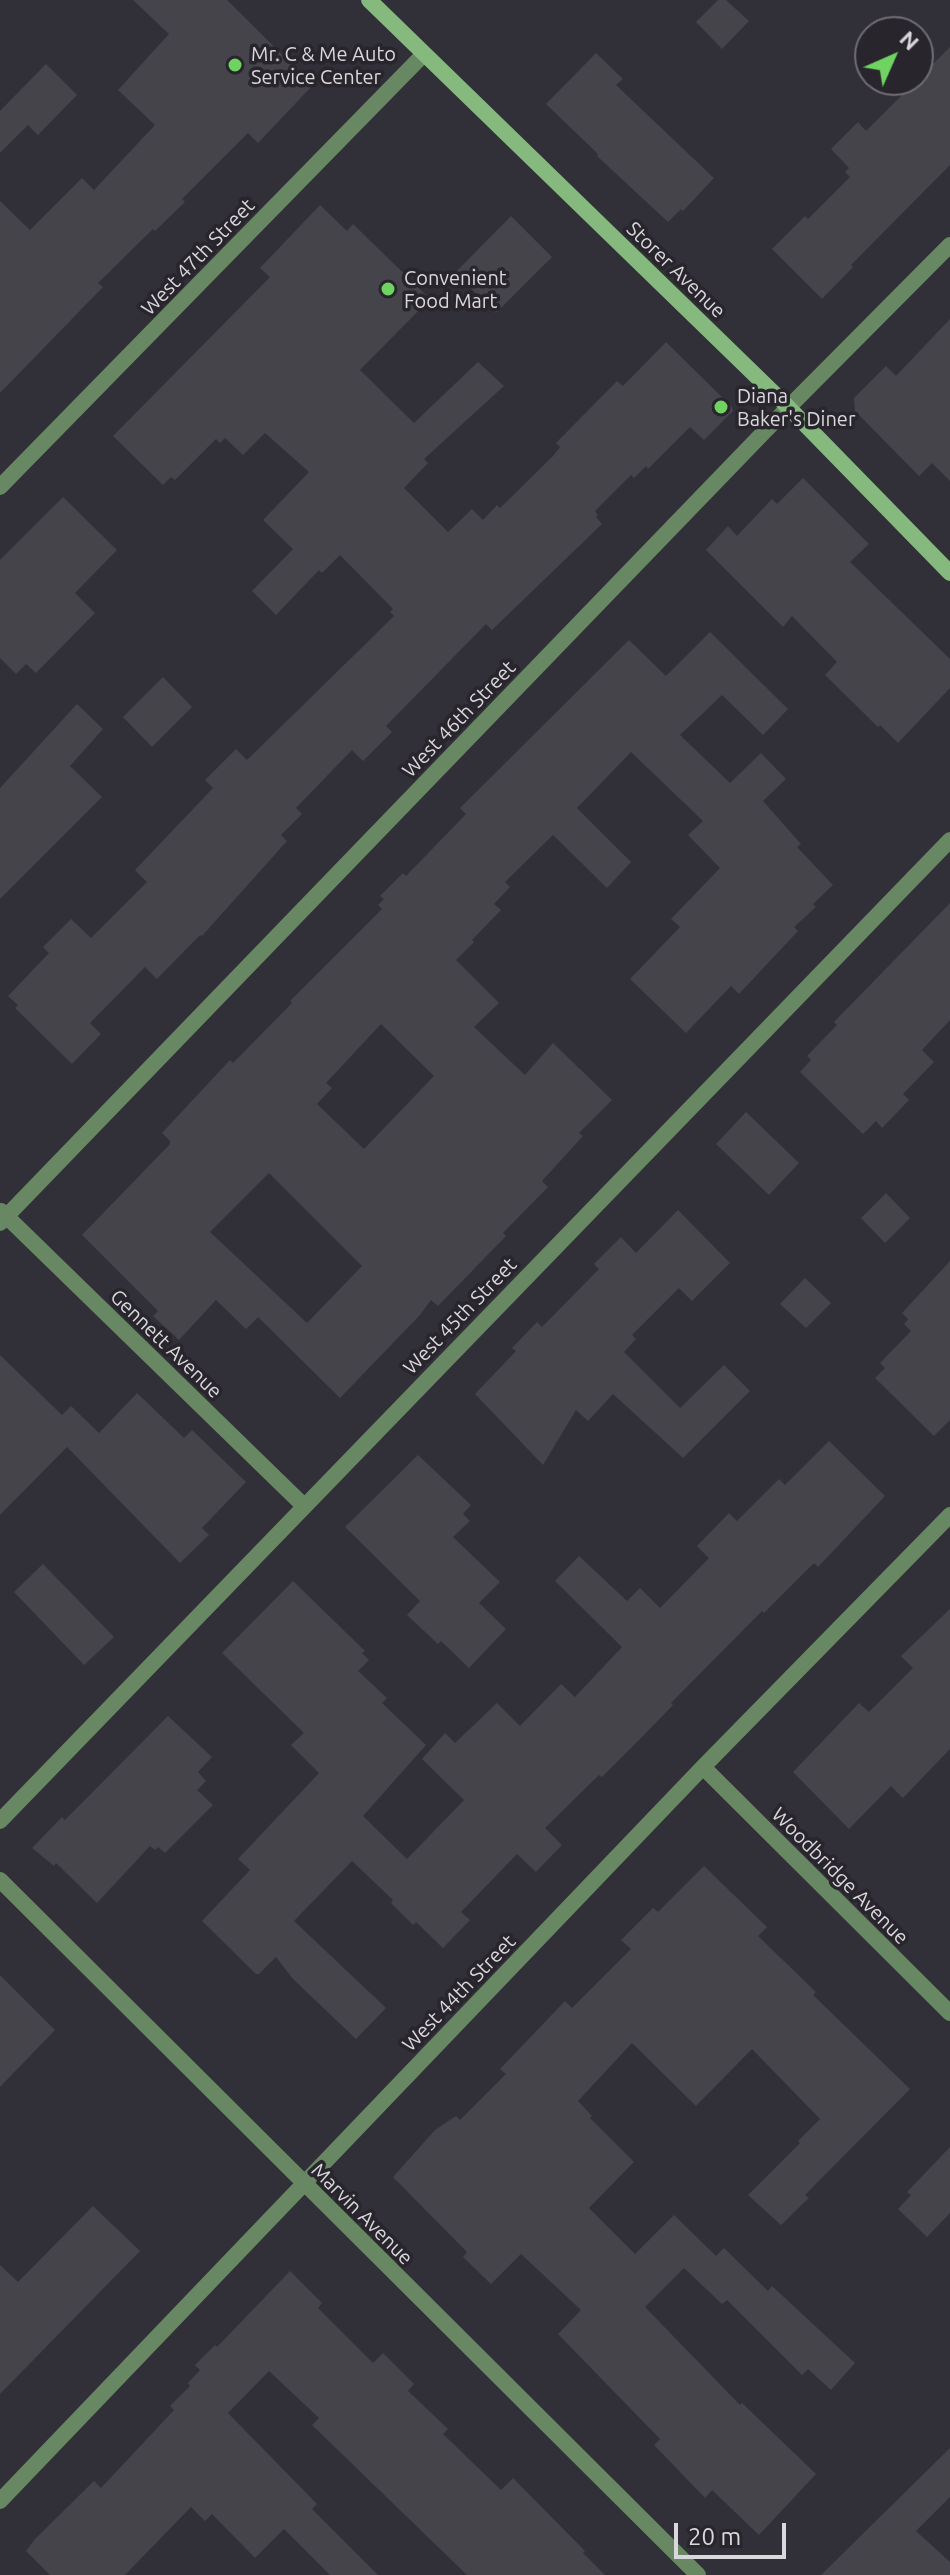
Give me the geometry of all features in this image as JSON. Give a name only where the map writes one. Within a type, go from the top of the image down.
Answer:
[{"type":"street","name":"Storer Avenue","points":[[369,0],[788,407],[950,573]]},
{"type":"street","name":"West 47th Street","points":[[0,487],[424,54]]},
{"type":"street","name":"West 46th Street","points":[[2,1217],[788,407],[950,245]]},
{"type":"street","name":"West 45th Street","points":[[0,1821],[950,840]]},
{"type":"street","name":"Gennett Avenue","points":[[2,1217],[304,1506]]},
{"type":"street","name":"West 44th Street","points":[[0,2501],[703,1767],[950,1515]]},
{"type":"street","name":"Woodbridge Avenue","points":[[703,1767],[950,2013]]},
{"type":"street","name":"Marvin Avenue","points":[[0,1880],[698,2575]]},
{"type":"building","points":[[133,0],[227,0],[313,85],[258,143],[248,133],[182,199],[185,202],[98,283],[103,287],[0,393],[0,201],[30,230],[82,178],[94,190],[155,125],[118,90],[169,34]]},
{"type":"building","points":[[718,0],[726,0],[749,21],[722,49],[696,22]]},
{"type":"building","points":[[950,47],[950,165],[851,265],[853,267],[822,299],[772,249],[850,177],[845,172],[849,168],[831,149],[858,122],[866,131],[901,96],[934,96],[934,63]]},
{"type":"building","points":[[596,53],[623,79],[616,85],[714,178],[683,211],[681,209],[668,222],[546,104]]},
{"type":"building","points":[[46,64],[77,95],[38,135],[28,125],[0,153],[0,111]]},
{"type":"building","points":[[320,205],[347,231],[353,224],[430,299],[360,370],[414,423],[478,362],[504,386],[424,459],[428,463],[404,488],[448,532],[472,509],[483,520],[497,505],[500,508],[553,456],[560,447],[556,443],[617,381],[623,386],[666,342],[733,411],[704,440],[690,427],[648,469],[646,466],[634,478],[631,475],[595,511],[602,524],[492,630],[486,624],[386,726],[392,732],[363,761],[352,750],[296,808],[302,814],[281,835],[287,841],[202,936],[157,979],[145,967],[90,1023],[101,1034],[72,1064],[15,1008],[18,1005],[8,996],[49,953],[43,947],[71,919],[91,938],[147,882],[135,870],[213,788],[205,780],[236,749],[247,760],[394,616],[390,612],[393,609],[340,555],[322,573],[319,570],[276,615],[252,591],[293,549],[263,520],[309,472],[265,433],[243,455],[225,438],[220,443],[216,439],[175,480],[171,477],[163,485],[113,436],[270,277],[260,268]]},
{"type":"building","points":[[511,216],[552,257],[496,313],[455,273]]},
{"type":"building","points":[[950,319],[950,481],[932,463],[919,476],[855,411],[854,398],[886,366],[896,376]]},
{"type":"building","points":[[803,478],[869,544],[850,562],[950,659],[950,688],[898,743],[825,675],[837,662],[792,616],[783,627],[706,550],[728,526],[737,536],[772,499],[777,504]]},
{"type":"building","points":[[63,497],[117,550],[75,593],[95,613],[36,673],[26,664],[16,674],[0,658],[0,560]]},
{"type":"building","points":[[710,632],[788,709],[763,735],[722,695],[680,735],[730,783],[761,753],[786,779],[763,801],[801,844],[797,847],[833,885],[813,904],[816,907],[794,927],[798,931],[739,994],[731,986],[686,1033],[630,979],[680,927],[671,919],[720,868],[688,835],[703,821],[631,752],[577,808],[631,862],[607,888],[553,835],[505,882],[510,887],[494,904],[501,910],[456,960],[499,1003],[474,1027],[525,1075],[553,1043],[612,1100],[579,1133],[583,1136],[542,1181],[548,1187],[503,1233],[506,1236],[438,1306],[431,1300],[340,1398],[258,1317],[246,1329],[216,1300],[179,1340],[153,1316],[158,1311],[82,1235],[170,1144],[162,1133],[230,1060],[233,1063],[382,909],[378,905],[384,899],[380,896],[403,873],[406,876],[466,814],[460,808],[629,640],[666,676]],"holes":[[[381,1024],[434,1076],[364,1149],[317,1104],[332,1088],[326,1083]],[[269,1173],[362,1266],[307,1323],[210,1232]]]},
{"type":"building","points":[[163,677],[192,707],[152,747],[123,717]]},
{"type":"building","points":[[77,704],[103,729],[70,766],[102,797],[0,899],[0,788]]},
{"type":"building","points":[[950,903],[950,1020],[922,1050],[934,1062],[903,1094],[909,1100],[882,1128],[876,1121],[863,1134],[800,1072],[811,1060],[807,1056],[837,1025],[834,1022]]},
{"type":"building","points":[[746,1112],[799,1163],[769,1195],[716,1144]]},
{"type":"building","points":[[886,1193],[910,1218],[885,1243],[861,1218]]},
{"type":"building","points":[[678,1210],[730,1263],[692,1301],[679,1288],[632,1335],[636,1339],[624,1352],[680,1408],[724,1365],[750,1391],[683,1458],[613,1394],[588,1421],[576,1410],[543,1465],[475,1394],[516,1351],[512,1348],[537,1322],[542,1327],[599,1269],[594,1264],[621,1237],[636,1253]]},
{"type":"building","points":[[950,1261],[950,1420],[934,1436],[875,1378],[885,1368],[880,1363],[911,1331],[904,1324],[908,1319],[902,1313]]},
{"type":"building","points":[[805,1278],[831,1303],[806,1328],[780,1304]]},
{"type":"building","points":[[0,1355],[62,1415],[71,1406],[99,1433],[137,1393],[184,1438],[192,1430],[246,1482],[202,1528],[209,1535],[180,1563],[67,1447],[0,1515]]},
{"type":"building","points":[[829,1441],[885,1496],[818,1567],[814,1563],[764,1613],[762,1611],[602,1777],[599,1775],[545,1828],[562,1845],[536,1872],[517,1854],[461,1912],[470,1920],[443,1948],[416,1922],[413,1925],[391,1903],[393,1900],[352,1861],[294,1921],[386,2008],[356,2039],[293,1979],[276,1957],[256,1974],[202,1921],[250,1870],[238,1859],[319,1773],[291,1745],[304,1733],[222,1653],[293,1581],[365,1651],[362,1653],[369,1660],[358,1671],[387,1698],[382,1703],[426,1745],[363,1816],[407,1859],[464,1800],[422,1759],[445,1733],[455,1743],[497,1703],[520,1726],[561,1684],[575,1697],[622,1647],[555,1581],[579,1556],[627,1601],[640,1588],[660,1608],[709,1558],[697,1546],[729,1513],[737,1521],[779,1479],[785,1485]]},
{"type":"building","points":[[418,1455],[471,1505],[463,1514],[470,1521],[453,1537],[500,1582],[479,1603],[506,1629],[469,1668],[407,1615],[420,1601],[345,1527]]},
{"type":"building","points":[[43,1564],[114,1637],[84,1665],[14,1592]]},
{"type":"building","points":[[950,1609],[950,1749],[903,1798],[891,1786],[849,1829],[793,1772],[859,1703],[869,1712],[913,1668],[901,1656]]},
{"type":"building","points":[[168,1716],[212,1757],[198,1772],[206,1781],[197,1790],[213,1805],[165,1853],[158,1847],[155,1850],[150,1846],[97,1903],[56,1863],[54,1866],[32,1848],[62,1817],[65,1820]]},
{"type":"building","points":[[704,1866],[767,1927],[758,1936],[816,1992],[813,1995],[910,2089],[805,2195],[809,2198],[781,2225],[748,2195],[820,2119],[752,2049],[696,2106],[632,2043],[578,2101],[592,2116],[590,2118],[634,2162],[589,2208],[635,2254],[674,2215],[716,2256],[724,2248],[768,2291],[772,2286],[855,2363],[831,2390],[808,2369],[802,2375],[727,2300],[722,2304],[684,2268],[645,2307],[740,2405],[742,2403],[816,2474],[759,2535],[712,2490],[705,2498],[654,2445],[660,2439],[558,2334],[581,2310],[521,2254],[491,2284],[463,2257],[467,2252],[393,2177],[435,2130],[456,2116],[460,2120],[506,2074],[500,2069],[565,2001],[572,2008],[631,1949],[621,1940],[653,1908],[658,1912]]},
{"type":"building","points":[[0,1975],[55,2030],[0,2087]]},
{"type":"building","points":[[950,2147],[950,2213],[927,2237],[898,2209],[911,2195],[907,2192]]},
{"type":"building","points":[[93,2206],[140,2251],[0,2394],[0,2265],[18,2282]]},
{"type":"building","points":[[290,2271],[322,2303],[318,2308],[373,2363],[383,2353],[414,2384],[408,2391],[448,2429],[443,2434],[501,2490],[513,2478],[605,2575],[467,2575],[312,2425],[319,2418],[269,2371],[228,2413],[317,2504],[312,2509],[378,2575],[330,2575],[284,2529],[255,2558],[212,2514],[205,2521],[191,2507],[125,2575],[50,2575],[26,2551],[35,2539],[94,2481],[101,2488],[174,2410],[170,2406],[190,2386],[188,2383],[200,2370],[195,2365],[215,2345],[217,2347]]},
{"type":"building","points":[[950,2448],[950,2497],[916,2531],[950,2562],[950,2575],[821,2575]]},
{"type":"place","name":"Mr. C & Me Auto Service Center","points":[[235,65]]},
{"type":"place","name":"Convenient Food Mart","points":[[388,289]]},
{"type":"place","name":"Diana Baker's Diner","points":[[721,407]]}]
